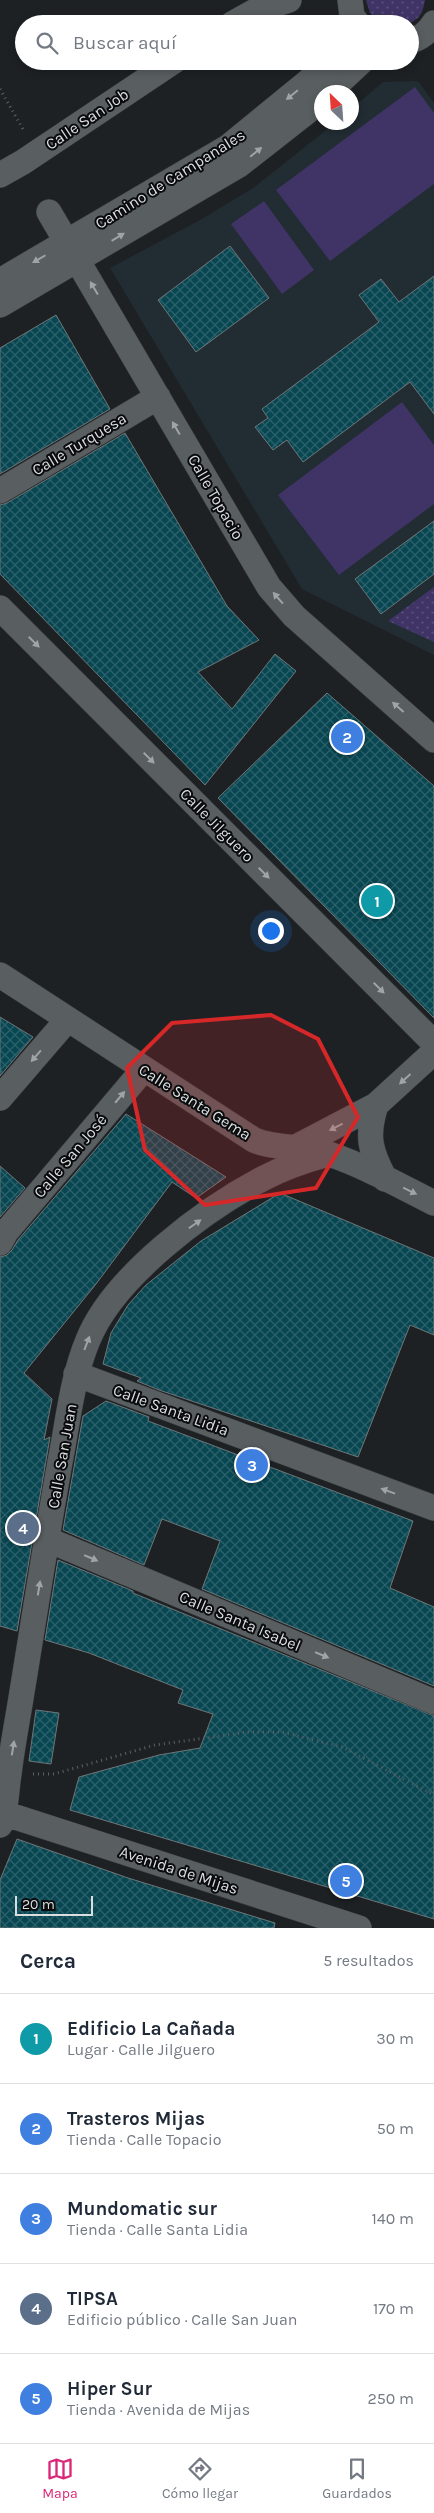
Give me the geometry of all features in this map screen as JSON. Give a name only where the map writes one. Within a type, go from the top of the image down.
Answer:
[{"type":"street","points":[[249,15],[258,10],[290,0]]},
{"type":"street","points":[[420,44],[434,23]]},
{"type":"street","name":"Calle San Job","points":[[0,174],[37,153],[161,70]]},
{"type":"street","name":"Camino de Campanales","points":[[0,305],[72,252],[228,147],[310,80],[319,70]]},
{"type":"street","points":[[336,85],[352,70]]},
{"type":"street","name":"Camino de Campanales","points":[[0,281],[72,252],[239,165],[314,106]]},
{"type":"street","name":"Calle Topacio","points":[[50,212],[269,587],[294,616],[432,735]]},
{"type":"street","name":"Calle Turquesa","points":[[0,491],[158,397]]},
{"type":"street","name":"Calle Jilguero","points":[[0,608],[434,1043]]},
{"type":"street","name":"Calle Santa Gema","points":[[0,975],[143,1070],[263,1144],[296,1147],[328,1154],[434,1203]]},
{"type":"street","points":[[0,1098],[68,1019]]},
{"type":"street","points":[[296,1147],[376,1105],[434,1052]]},
{"type":"street","name":"Calle San José","points":[[0,1243],[6,1232],[143,1070]]},
{"type":"street","points":[[376,1105],[370,1123],[370,1139],[373,1156],[385,1179]]},
{"type":"street","points":[[263,1144],[270,1159],[264,1178]]},
{"type":"street","name":"Calle San Juan","points":[[2,1817],[46,1539],[76,1374],[88,1339],[103,1312],[125,1283],[152,1257],[190,1226],[264,1178],[296,1163],[328,1154]]},
{"type":"street","name":"Calle Santa Lidia","points":[[76,1374],[434,1508]]},
{"type":"street","name":"Calle Santa Isabel","points":[[46,1539],[434,1702]]},
{"type":"street","name":"Avenida de Mijas","points":[[2,1817],[358,1928]]},
{"type":"path","points":[[0,89],[37,153]]},
{"type":"path","points":[[8,1774],[54,1774],[156,1745],[249,1732],[282,1732],[342,1747],[434,1795]]},
{"type":"highlighted area","points":[[271,1015],[318,1039],[358,1117],[316,1188],[205,1205],[145,1150],[127,1068],[172,1023]]},
{"type":"shaded area","points":[[366,0],[425,0],[419,17],[419,15],[372,15]]},
{"type":"shaded area","points":[[418,81],[434,103],[434,655],[302,589],[110,268],[200,220],[253,188],[326,130],[359,130],[359,102],[383,82]]},
{"type":"shaded area","points":[[415,87],[434,113],[434,184],[330,261],[276,190]]},
{"type":"shaded area","points":[[264,201],[314,270],[282,294],[231,224]]},
{"type":"shaded area","points":[[402,402],[434,445],[434,504],[339,575],[278,495]]},
{"type":"shaded area","points":[[434,587],[434,642],[388,621]]},
{"type":"building","points":[[230,246],[269,298],[196,352],[158,300]]},
{"type":"building","points":[[434,276],[434,414],[410,382],[303,462],[287,440],[273,450],[255,427],[268,418],[262,409],[379,322],[359,295],[381,279],[399,302]]},
{"type":"building","points":[[56,315],[110,409],[0,474],[0,348]]},
{"type":"building","points":[[125,433],[227,606],[259,640],[198,672],[232,709],[275,654],[296,671],[205,785],[0,574],[0,505],[7,503]]},
{"type":"building","points":[[434,521],[434,574],[381,614],[355,579]]},
{"type":"building","points":[[327,693],[434,786],[434,1018],[218,798]]},
{"type":"building","points":[[0,1017],[33,1037],[0,1076]]},
{"type":"building","points":[[126,1114],[226,1177],[196,1198],[172,1182],[96,1284],[24,1373],[52,1399],[44,1440],[50,1437],[17,1631],[0,1626],[0,1257],[7,1255],[12,1250],[18,1240]]},
{"type":"building","points":[[0,1166],[25,1188],[0,1217]]},
{"type":"building","points":[[280,1193],[434,1258],[434,1335],[410,1325],[358,1457],[159,1390],[137,1381],[141,1378],[103,1364],[111,1333],[128,1305],[146,1285],[201,1241]]},
{"type":"building","points":[[106,1401],[149,1417],[148,1421],[413,1521],[390,1588],[434,1607],[434,1686],[202,1589],[220,1541],[162,1519],[144,1565],[63,1530],[83,1416]]},
{"type":"building","points":[[58,1560],[133,1591],[133,1593],[434,1716],[434,1919],[70,1810],[79,1777],[159,1755],[200,1748],[213,1714],[178,1703],[183,1690],[89,1653],[45,1640]]},
{"type":"building","points":[[36,1710],[59,1713],[51,1764],[29,1761]]},
{"type":"building","points":[[17,1839],[128,1878],[275,1923],[274,1928],[0,1928],[0,1880]]},
{"type":"place","name":"Trasteros Mijas","points":[[347,737]]},
{"type":"place","name":"Edificio La Cañada","points":[[377,901]]},
{"type":"place","name":"Mundomatic sur","points":[[252,1465]]},
{"type":"place","name":"TIPSA","points":[[23,1528]]},
{"type":"place","name":"Hiper Sur","points":[[346,1881]]}]
